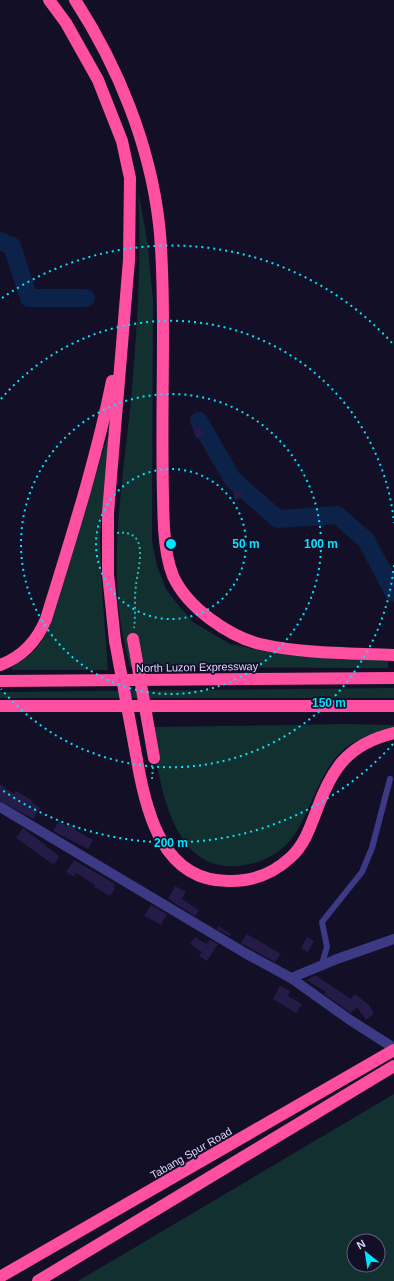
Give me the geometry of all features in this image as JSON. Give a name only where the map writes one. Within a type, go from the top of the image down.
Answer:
[{"type":"highway","points":[[49,0],[66,23],[98,80],[110,108],[123,148],[131,192],[129,260],[108,513],[107,547],[115,641],[137,760],[149,813],[166,850],[174,859],[197,875],[211,880],[251,880],[272,871],[291,857],[304,840],[324,788],[335,770],[362,745],[373,739],[394,733]]},
{"type":"highway","points":[[75,0],[115,71],[139,136],[154,193],[162,253],[164,528],[166,553],[173,576],[187,596],[204,614],[232,632],[259,643],[307,651],[394,656]]},
{"type":"highway","points":[[0,665],[15,658],[28,648],[38,635],[46,619],[107,407],[124,319]]},
{"type":"highway","points":[[133,639],[154,758]]},
{"type":"highway","name":"North Luzon Expressway","points":[[0,681],[394,678]]},
{"type":"highway","points":[[0,706],[394,706]]},
{"type":"highway","name":"Tabang Spur Road","points":[[0,1277],[394,1049]]},
{"type":"highway","points":[[38,1281],[392,1066]]},
{"type":"street","points":[[0,807],[245,953],[291,978],[394,1049]]},
{"type":"street","points":[[291,978],[321,967],[337,959],[394,939]]},
{"type":"lane","points":[[321,967],[327,947],[322,922],[362,872],[372,848],[390,779]]},
{"type":"path","points":[[107,547],[112,537],[118,533],[129,534],[135,538],[142,552],[136,586],[136,609],[133,639]]},
{"type":"green space","points":[[138,191],[147,239],[153,299],[152,541],[157,566],[166,589],[193,622],[230,644],[267,652],[388,660],[388,668],[130,667],[118,602],[117,551],[120,501],[131,400],[137,321],[139,270]]},
{"type":"green space","points":[[107,438],[110,439],[100,536],[102,590],[108,670],[12,670],[12,667],[26,658],[41,643],[51,622]]},
{"type":"green space","points":[[394,688],[394,698],[0,698],[0,692]]},
{"type":"green space","points":[[348,724],[394,725],[394,729],[359,740],[347,747],[337,756],[329,766],[322,779],[296,833],[282,849],[264,860],[245,865],[238,866],[214,864],[196,854],[182,838],[171,817],[164,794],[158,770],[151,727]]},
{"type":"green space","points":[[394,1094],[394,1281],[78,1281]]},
{"type":"building","points":[[200,426],[205,434],[197,439],[193,431]]},
{"type":"building","points":[[242,490],[244,497],[235,500],[233,492]]},
{"type":"building","points":[[0,784],[14,794],[16,791],[33,801],[32,803],[40,808],[33,819],[0,801]]},
{"type":"building","points":[[59,821],[67,826],[68,823],[76,828],[75,830],[93,840],[88,849],[53,831]]},
{"type":"building","points":[[23,828],[59,856],[54,865],[16,838]]},
{"type":"building","points":[[74,860],[115,884],[113,887],[115,888],[110,896],[94,887],[95,885],[76,873],[74,877],[66,872]]},
{"type":"building","points":[[175,886],[186,892],[182,899],[199,910],[195,916],[168,899]]},
{"type":"building","points":[[151,905],[167,914],[161,925],[144,916]]},
{"type":"building","points":[[218,926],[231,934],[230,936],[217,929]]},
{"type":"building","points":[[247,934],[281,954],[275,962],[241,943]]},
{"type":"building","points":[[195,937],[206,944],[210,940],[218,944],[207,961],[199,956],[202,952],[190,944]]},
{"type":"building","points":[[307,937],[314,941],[308,952],[301,948]]},
{"type":"building","points":[[315,975],[351,999],[355,994],[369,1005],[374,1014],[366,1020],[357,1007],[351,1013],[324,994],[326,992],[307,980]]},
{"type":"building","points":[[280,986],[290,991],[288,996],[302,1004],[296,1013],[273,999]]},
{"type":"waterway","points":[[0,241],[12,246],[29,298],[86,298]]},
{"type":"waterway","points":[[199,421],[233,480],[278,519],[337,515],[366,540],[394,593]]}]
